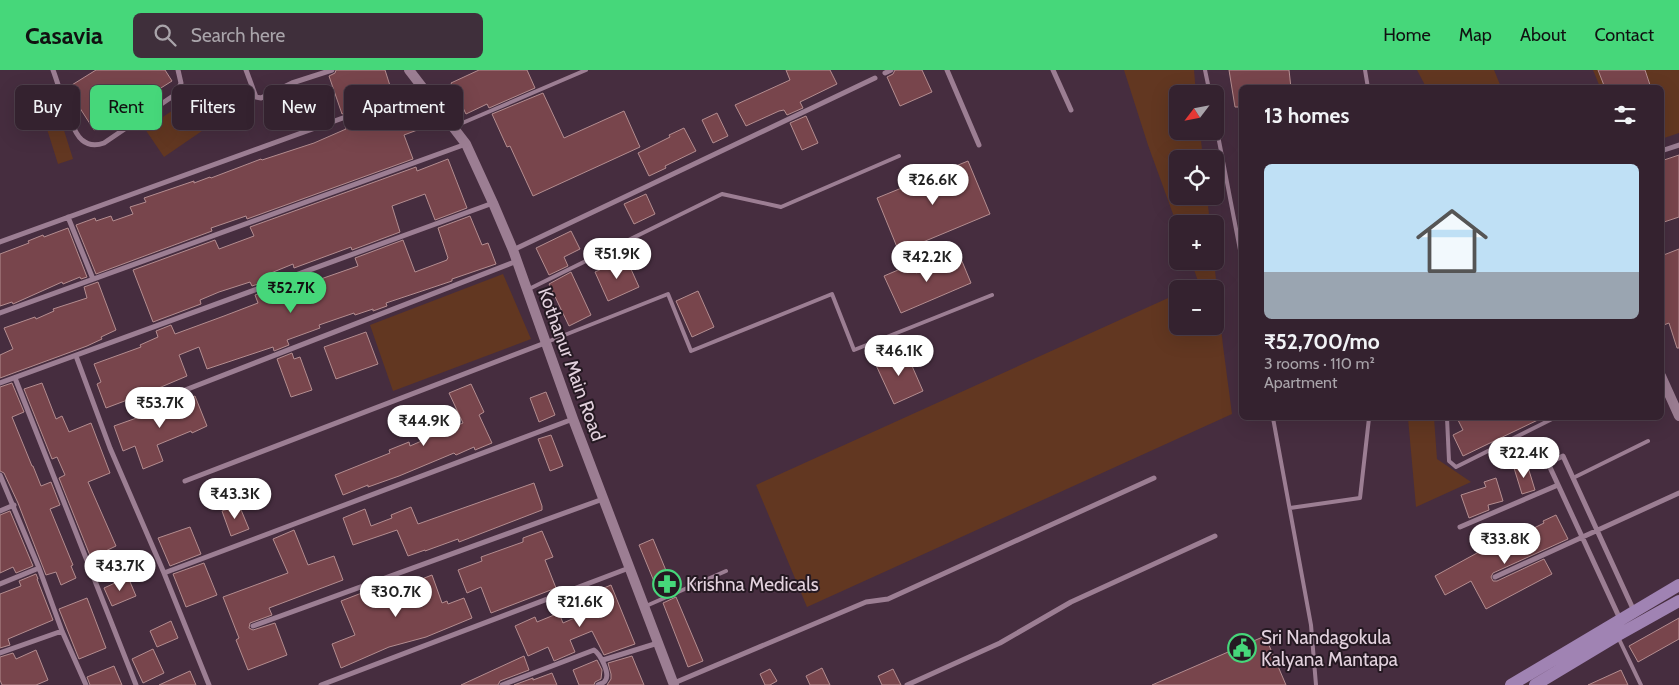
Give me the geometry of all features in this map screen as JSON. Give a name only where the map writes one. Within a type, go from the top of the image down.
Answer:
[{"type":"main road","name":"Kothanur Main Road","points":[[409,70],[421,85]]},
{"type":"main road","name":"Kothanur Main Road","points":[[455,130],[466,144],[513,250],[573,419],[674,684]]},
{"type":"main road","points":[[1664,383],[1679,416]]},
{"type":"main road","points":[[1511,685],[1620,619],[1679,586]]},
{"type":"main road","points":[[1535,685],[1679,601]]},
{"type":"street","points":[[53,70],[75,131],[82,141],[93,145],[99,145],[109,140],[176,94],[181,82],[178,70]]},
{"type":"street","points":[[246,70],[253,92],[256,97],[261,98],[292,84],[332,70]]},
{"type":"street","points":[[885,73],[892,70]]},
{"type":"street","points":[[947,70],[979,145]]},
{"type":"street","points":[[1053,70],[1071,110]]},
{"type":"street","points":[[513,250],[875,78]]},
{"type":"street","points":[[0,242],[344,117]]},
{"type":"street","points":[[0,313],[466,144]]},
{"type":"street","points":[[1664,150],[1679,145]]},
{"type":"street","points":[[0,383],[493,203]]},
{"type":"street","points":[[68,217],[93,279]]},
{"type":"street","points":[[144,406],[517,261]]},
{"type":"street","points":[[184,481],[545,343]]},
{"type":"street","points":[[76,356],[110,448],[164,573],[209,685]]},
{"type":"street","points":[[15,378],[136,685]]},
{"type":"street","points":[[164,573],[573,419]]},
{"type":"street","points":[[1620,619],[1548,463],[1563,456],[1634,611]]},
{"type":"street","points":[[0,475],[14,505],[62,631],[86,685]]},
{"type":"street","points":[[674,684],[866,602],[888,599],[1154,478]]},
{"type":"street","points":[[1460,527],[1558,485]]},
{"type":"street","points":[[1495,577],[1679,493]]},
{"type":"street","points":[[254,626],[603,499]]},
{"type":"street","points":[[0,511],[14,505]]},
{"type":"street","points":[[907,685],[1000,643],[1071,602],[1215,536]]},
{"type":"street","points":[[0,584],[39,568]]},
{"type":"street","points":[[321,685],[630,568]]},
{"type":"street","points":[[0,653],[62,631]]},
{"type":"street","points":[[603,660],[658,643]]},
{"type":"street","points":[[502,685],[594,650],[603,660],[607,677],[605,681],[598,685]]},
{"type":"lane","points":[[463,123],[586,70]]},
{"type":"lane","points":[[1205,70],[1208,85]]},
{"type":"lane","points":[[1365,70],[1368,85]]},
{"type":"lane","points":[[1219,140],[1239,245]]},
{"type":"lane","points":[[527,290],[722,194],[781,207],[899,156]]},
{"type":"lane","points":[[545,343],[668,294],[691,350],[832,294],[854,350],[992,295]]},
{"type":"lane","points":[[1273,420],[1310,625],[1316,685]]},
{"type":"lane","points":[[1290,508],[1360,498],[1369,420]]},
{"type":"lane","points":[[1447,420],[1449,461],[1456,467],[1550,420]]},
{"type":"lane","points":[[1573,478],[1648,441]]},
{"type":"lane","points":[[644,607],[726,571]]},
{"type":"lane","points":[[1618,635],[1641,685]]},
{"type":"shaded area","points":[[1124,70],[1194,70],[1195,85],[1169,85],[1169,140],[1201,140],[1202,150],[1169,150],[1169,203]]},
{"type":"shaded area","points":[[1417,70],[1494,70],[1500,85],[1425,85]]},
{"type":"shaded area","points":[[1593,70],[1679,70],[1679,133],[1664,138],[1664,85],[1599,85]]},
{"type":"shaded area","points":[[172,111],[172,130],[203,130],[164,157],[146,130],[162,130],[162,118]]},
{"type":"shaded area","points":[[47,130],[64,130],[73,159],[58,164]]},
{"type":"shaded area","points":[[1170,205],[1208,205],[1209,215],[1173,215]]},
{"type":"shaded area","points":[[1194,270],[1215,270],[1216,280],[1198,280]]},
{"type":"shaded area","points":[[503,274],[531,339],[393,391],[370,325]]},
{"type":"shaded area","points":[[1169,298],[1169,335],[1222,335],[1232,414],[807,607],[756,485]]},
{"type":"shaded area","points":[[1408,420],[1434,420],[1437,459],[1471,482],[1416,507]]},
{"type":"building","points":[[96,70],[165,70],[172,81],[162,87],[162,85],[90,85],[90,124],[80,108],[80,85],[72,85]]},
{"type":"building","points":[[336,70],[385,70],[390,85],[344,85],[344,113],[342,114],[334,85],[332,85],[329,76],[335,73]]},
{"type":"building","points":[[479,70],[527,70],[535,88],[489,108],[487,104],[466,114],[463,108],[463,85],[452,85],[451,83]]},
{"type":"building","points":[[786,70],[830,70],[837,84],[800,102],[803,108],[787,115],[784,110],[779,111],[746,126],[735,105],[790,80]]},
{"type":"building","points":[[895,70],[922,70],[932,92],[900,106],[887,77],[893,74]]},
{"type":"building","points":[[1229,70],[1289,70],[1291,85],[1239,85],[1239,107],[1235,107]]},
{"type":"building","points":[[1598,70],[1645,70],[1650,85],[1604,85]]},
{"type":"building","points":[[543,93],[564,138],[624,111],[640,147],[533,196],[510,146],[507,147],[492,114]]},
{"type":"building","points":[[717,113],[728,136],[713,143],[702,120]]},
{"type":"building","points":[[806,116],[818,143],[802,150],[790,123]]},
{"type":"building","points":[[684,128],[696,151],[649,176],[638,153]]},
{"type":"building","points":[[344,130],[417,130],[404,135],[413,159],[247,219],[246,216],[211,228],[212,231],[96,274],[76,225],[95,218],[96,221],[111,216],[113,221],[133,214],[130,207],[146,202],[144,198],[194,181],[194,183],[211,178],[261,159],[314,143]]},
{"type":"building","points":[[1679,155],[1679,217],[1664,222],[1664,160]]},
{"type":"building","points":[[448,159],[467,208],[435,220],[425,194],[392,206],[400,232],[352,250],[351,247],[294,268],[293,264],[266,275],[267,281],[252,286],[250,282],[219,292],[200,300],[201,304],[153,322],[133,270],[215,240],[219,249],[254,236],[250,227],[416,167],[417,171]]},
{"type":"building","points":[[968,161],[990,214],[899,252],[877,198]]},
{"type":"building","points":[[646,194],[655,214],[634,224],[624,204]]},
{"type":"building","points":[[470,216],[482,245],[488,243],[496,264],[386,303],[387,306],[373,311],[373,309],[355,315],[354,313],[319,325],[320,328],[287,340],[289,345],[274,351],[273,347],[207,369],[199,347],[179,355],[187,376],[154,390],[157,396],[141,403],[138,396],[106,408],[97,384],[101,382],[94,364],[141,347],[140,345],[158,337],[156,331],[171,325],[175,334],[224,316],[258,303],[255,295],[270,289],[272,296],[358,266],[355,258],[403,240],[415,272],[447,260],[448,258],[438,228]]},
{"type":"building","points":[[68,228],[87,277],[81,279],[80,277],[63,284],[62,282],[13,304],[12,302],[0,306],[0,254],[29,243],[28,241],[43,235],[44,237]]},
{"type":"building","points":[[571,231],[580,249],[564,257],[568,266],[549,275],[536,248]]},
{"type":"building","points":[[1679,249],[1679,348],[1677,348],[1669,323],[1664,325],[1664,255]]},
{"type":"building","points":[[959,254],[971,283],[901,313],[884,276],[912,264],[916,273]]},
{"type":"building","points":[[626,258],[639,287],[608,301],[595,272]]},
{"type":"building","points":[[571,272],[591,315],[569,326],[549,284]]},
{"type":"building","points":[[98,282],[116,330],[87,346],[0,378],[0,355],[13,349],[4,328],[35,317],[36,319],[54,311],[53,309],[87,298],[84,287]]},
{"type":"building","points":[[698,291],[714,327],[692,337],[676,301]]},
{"type":"building","points":[[366,332],[378,364],[336,379],[324,347]]},
{"type":"building","points":[[905,350],[923,391],[894,404],[875,363]]},
{"type":"building","points":[[292,353],[294,359],[300,357],[312,390],[291,397],[277,359]]},
{"type":"building","points":[[12,383],[24,412],[12,417],[41,486],[51,482],[60,505],[50,509],[73,565],[71,566],[76,578],[61,585],[56,572],[46,575],[18,503],[4,473],[0,471],[0,387]]},
{"type":"building","points":[[42,383],[56,419],[62,416],[69,432],[91,423],[110,473],[88,482],[116,546],[91,558],[59,478],[65,475],[57,457],[52,459],[24,389]]},
{"type":"building","points":[[471,384],[484,412],[479,415],[492,443],[475,450],[474,447],[456,455],[454,453],[399,476],[343,495],[335,475],[390,453],[389,450],[409,442],[410,446],[463,423],[449,393]]},
{"type":"building","points":[[546,392],[555,415],[539,422],[530,398]]},
{"type":"building","points":[[195,396],[207,426],[157,445],[163,461],[143,469],[135,446],[123,451],[114,426],[145,415],[144,410],[160,404],[162,409]]},
{"type":"building","points":[[1458,420],[1538,420],[1463,456],[1453,435],[1463,430]]},
{"type":"building","points":[[551,435],[563,466],[550,471],[538,439]]},
{"type":"building","points":[[1527,464],[1535,490],[1522,494],[1514,468]]},
{"type":"building","points":[[1496,478],[1503,501],[1488,505],[1489,510],[1469,518],[1461,495],[1486,487],[1484,482]]},
{"type":"building","points":[[534,483],[542,510],[459,542],[458,539],[408,556],[397,530],[353,545],[343,518],[365,509],[371,526],[392,518],[391,515],[411,507],[418,524]]},
{"type":"building","points":[[239,505],[249,529],[231,536],[222,511]]},
{"type":"building","points":[[10,511],[33,566],[16,573],[13,567],[0,573],[0,515]]},
{"type":"building","points":[[1556,515],[1568,539],[1493,573],[1491,577],[1493,581],[1497,581],[1544,559],[1552,574],[1486,609],[1471,581],[1445,595],[1435,576],[1477,553],[1544,523],[1543,521]]},
{"type":"building","points":[[190,527],[201,554],[170,566],[158,538]]},
{"type":"building","points":[[294,530],[308,565],[334,556],[343,580],[269,608],[272,615],[250,623],[249,628],[253,630],[275,623],[287,655],[248,670],[236,640],[239,638],[223,597],[288,573],[273,539]]},
{"type":"building","points":[[542,531],[553,557],[545,560],[556,588],[491,613],[481,587],[467,593],[458,570],[482,561],[481,557],[523,542],[523,538]]},
{"type":"building","points":[[653,539],[674,590],[660,596],[639,545]]},
{"type":"building","points":[[204,563],[217,595],[186,607],[173,574]]},
{"type":"building","points":[[36,574],[53,620],[8,639],[10,645],[0,648],[0,594],[21,586],[19,581]]},
{"type":"building","points":[[432,575],[442,603],[447,601],[448,604],[464,598],[472,618],[426,637],[389,647],[341,668],[332,644],[355,635],[341,601],[385,584],[386,587],[407,579],[409,584]]},
{"type":"building","points":[[128,577],[136,596],[112,606],[104,588]]},
{"type":"building","points":[[611,585],[635,644],[604,655],[592,631],[570,640],[575,652],[554,661],[548,647],[528,656],[515,626],[535,617],[537,622],[559,613],[563,623],[586,613],[580,598]]},
{"type":"building","points":[[676,597],[703,661],[688,667],[663,603]]},
{"type":"building","points":[[87,598],[106,648],[79,659],[59,609]]},
{"type":"building","points":[[1679,618],[1679,639],[1638,662],[1629,646]]},
{"type":"building","points":[[171,621],[178,638],[157,647],[150,631]]},
{"type":"building","points":[[1265,636],[1286,685],[1152,685]]},
{"type":"building","points":[[153,649],[164,673],[143,683],[132,659]]},
{"type":"building","points":[[36,650],[48,680],[36,685],[2,685],[0,680],[0,657],[13,653],[16,659]]},
{"type":"building","points":[[524,656],[529,670],[500,681],[498,685],[461,685]]},
{"type":"building","points":[[632,656],[644,685],[607,685],[611,679],[608,663]]},
{"type":"building","points":[[597,660],[602,670],[601,679],[595,682],[594,685],[579,685],[573,670]]},
{"type":"building","points":[[114,666],[122,685],[90,685],[87,677]]},
{"type":"building","points":[[822,668],[830,685],[810,685],[806,676]]},
{"type":"building","points":[[770,669],[777,681],[770,685],[765,685],[760,674]]},
{"type":"building","points":[[893,669],[901,685],[882,685],[878,676]]},
{"type":"building","points":[[1621,670],[1628,685],[1588,685]]},
{"type":"building","points":[[190,671],[196,685],[159,685]]},
{"type":"building","points":[[552,673],[557,685],[514,685],[533,678],[533,680]]},
{"type":"place","name":"Krishna Medicals","points":[[667,584]]},
{"type":"place","name":"Sri Nandagokula Kalyana Mantapa","points":[[1242,648]]}]
